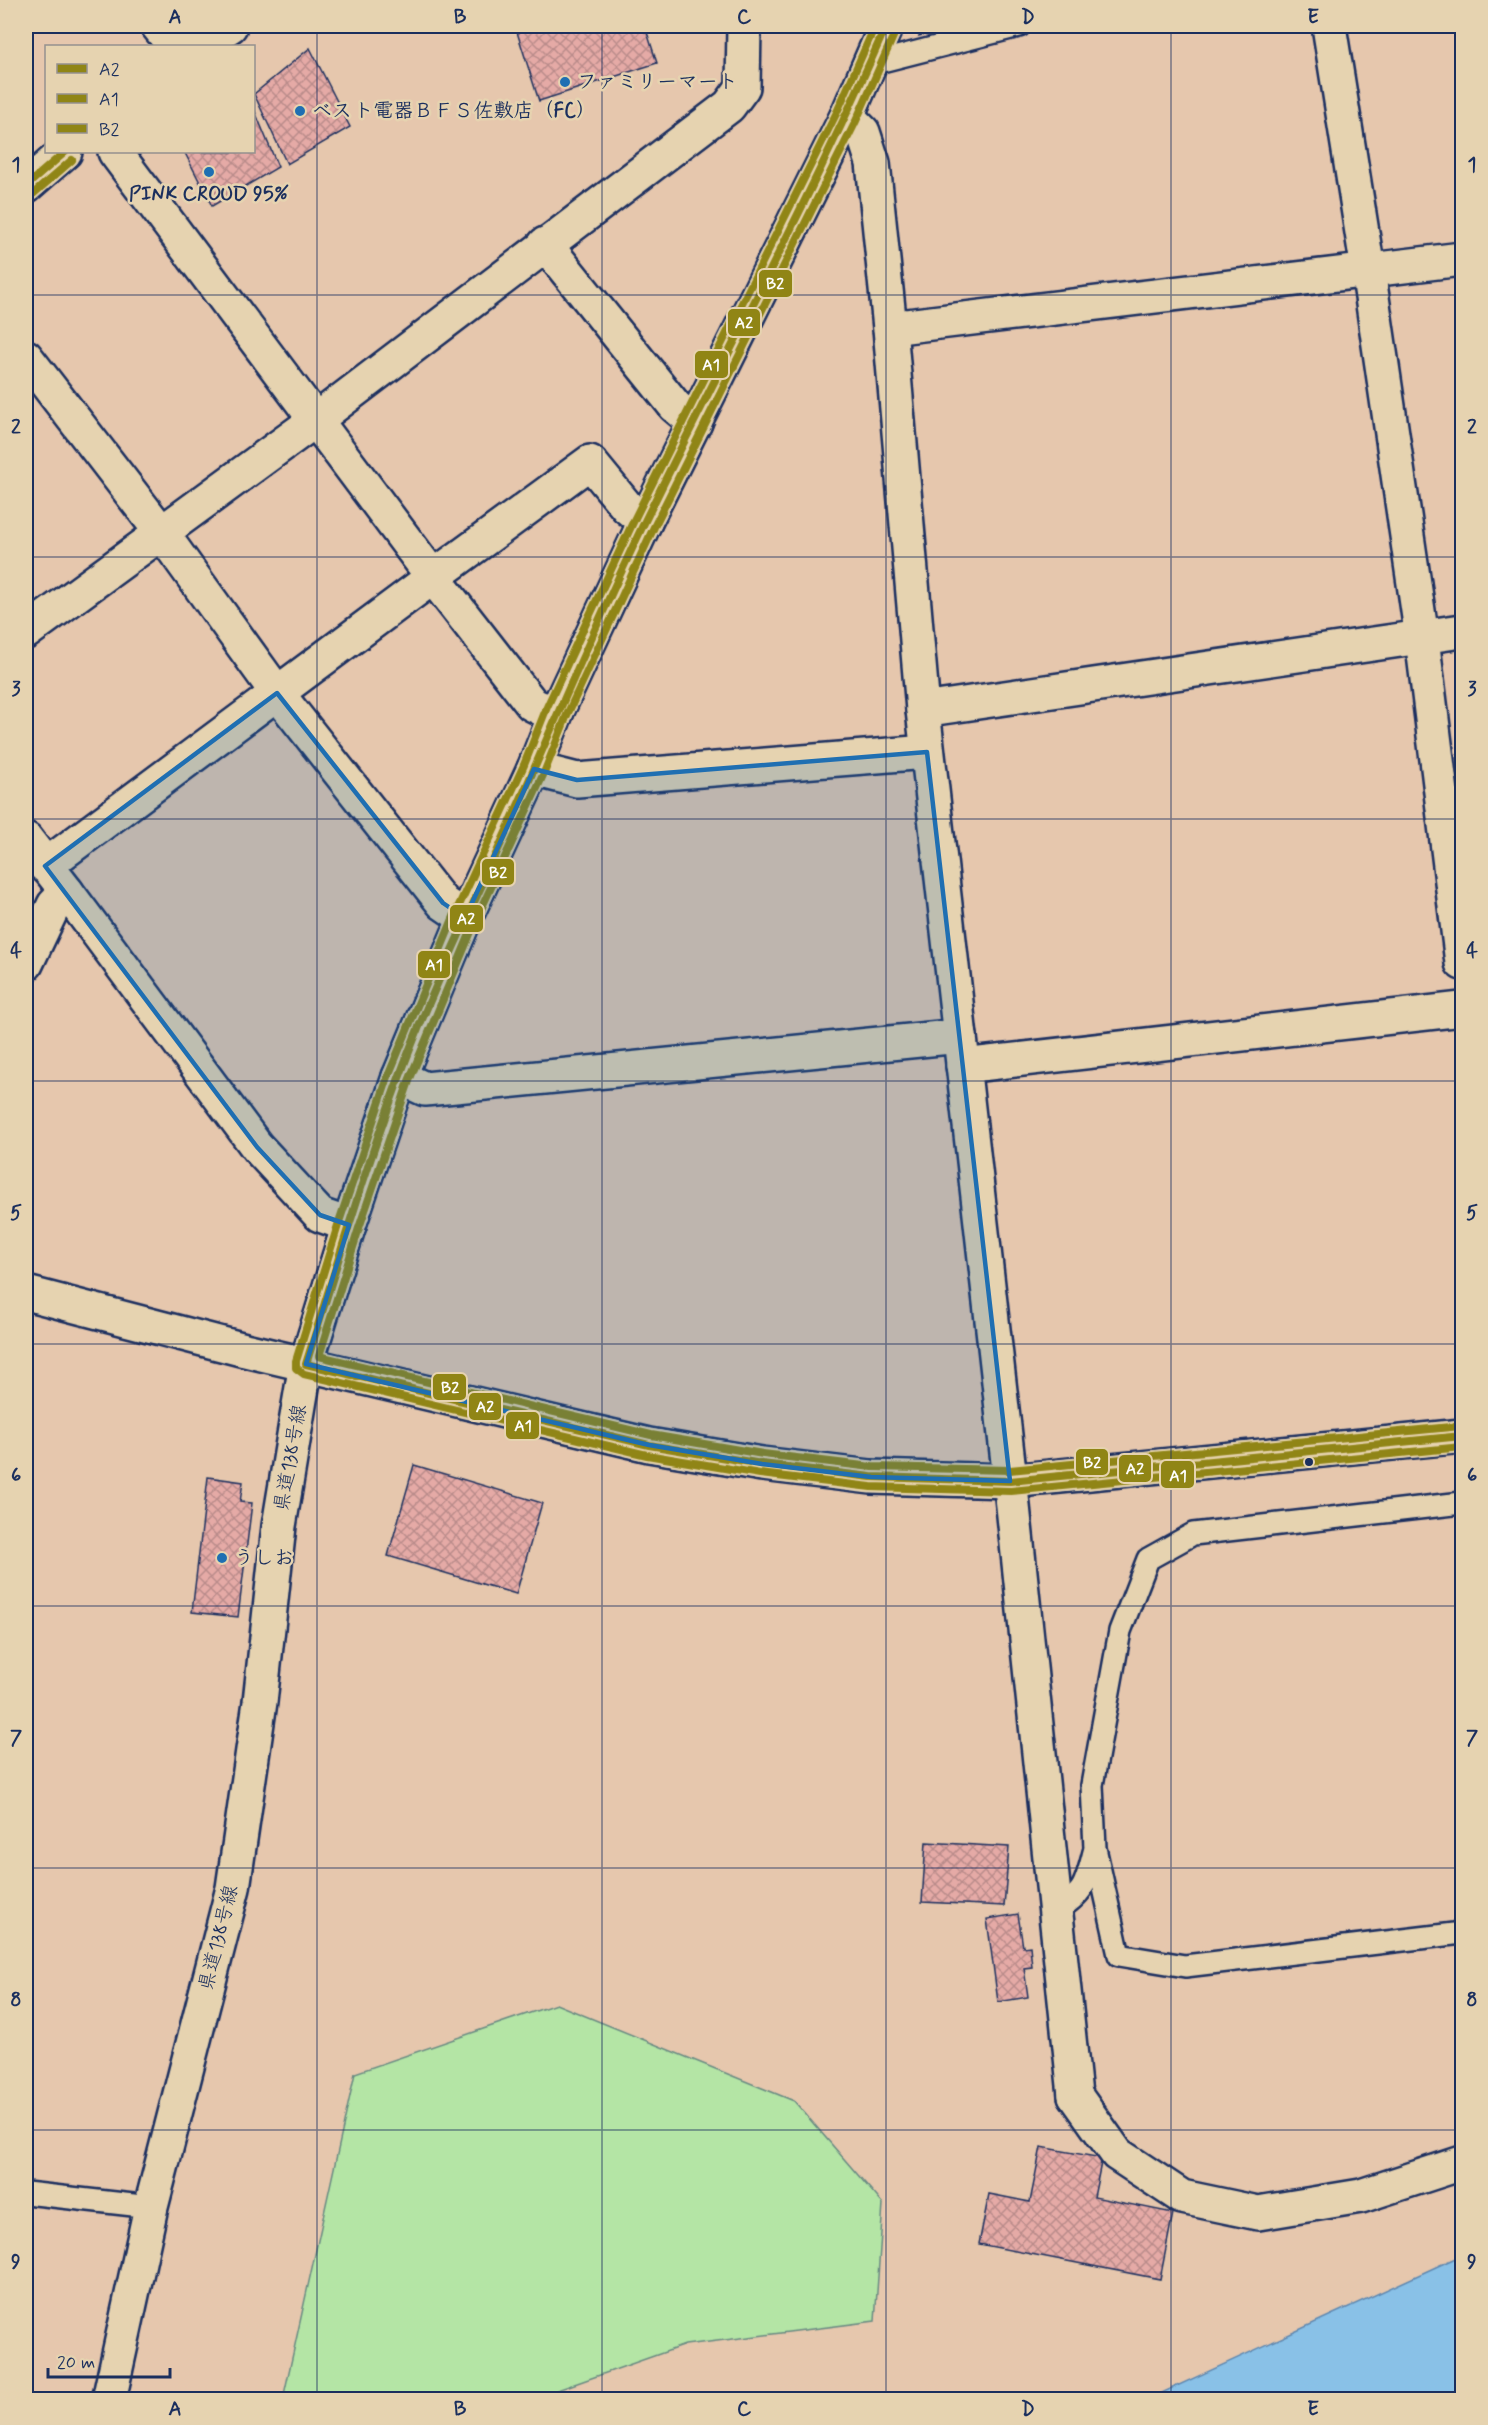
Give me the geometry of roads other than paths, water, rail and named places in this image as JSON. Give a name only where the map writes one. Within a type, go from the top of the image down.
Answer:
[{"type":"main road","points":[[158,26],[173,45]]},
{"type":"main road","points":[[201,45],[230,26]]},
{"type":"main road","points":[[26,632],[317,419],[729,106],[743,87],[744,26]]},
{"type":"main road","name":"県道138号線","points":[[109,2400],[151,2207],[232,1888],[260,1701],[279,1526],[306,1364],[349,1225],[399,1077],[465,918],[534,769],[557,711],[645,522],[847,116],[886,26]]},
{"type":"main road","points":[[1329,26],[1368,270],[1422,638],[1462,963]]},
{"type":"main road","points":[[847,116],[863,132],[873,163],[890,328],[927,752],[1010,1481],[1075,2095],[1117,2154],[1182,2197],[1258,2213],[1361,2196],[1462,2163]]},
{"type":"main road","points":[[26,186],[64,153]]},
{"type":"main road","points":[[116,153],[433,576],[532,704],[557,711]]},
{"type":"main road","points":[[545,244],[675,406],[695,423]]},
{"type":"main road","points":[[890,328],[1462,259]]},
{"type":"main road","points":[[26,357],[162,532],[278,693],[443,903],[465,918]]},
{"type":"main road","points":[[45,866],[433,576],[590,462],[627,507],[645,522]]},
{"type":"main road","points":[[923,710],[1462,631]]},
{"type":"main road","points":[[534,769],[577,780],[927,752]]},
{"type":"main road","points":[[26,839],[257,1147],[320,1215],[349,1225]]},
{"type":"main road","points":[[26,964],[54,905],[67,892]]},
{"type":"main road","points":[[399,1077],[425,1089],[961,1051],[1462,1009]]},
{"type":"main road","points":[[26,1293],[306,1364],[649,1445],[762,1464],[871,1477],[1010,1481],[1462,1436]]},
{"type":"lane","points":[[870,64],[1019,26]]},
{"type":"lane","points":[[1462,1503],[1193,1534],[1148,1559],[1120,1631],[1092,1785],[1095,1848],[1119,1955],[1185,1966],[1462,1933]]},
{"type":"lane","points":[[1055,1912],[1077,1897],[1087,1879],[1095,1848]]},
{"type":"lane","points":[[26,2193],[151,2207]]},
{"type":"water","points":[[1462,2255],[1462,2399],[1154,2399],[1155,2396]]},
{"type":"place","name":"ファミリーマート","points":[[565,82]]},
{"type":"place","name":"ベスト電器ＢＦＳ佐敷店（FC）","points":[[300,111]]},
{"type":"place","name":"PINK CROUD 95%","points":[[209,172]]},
{"type":"place","name":"うしお","points":[[222,1558]]}]
